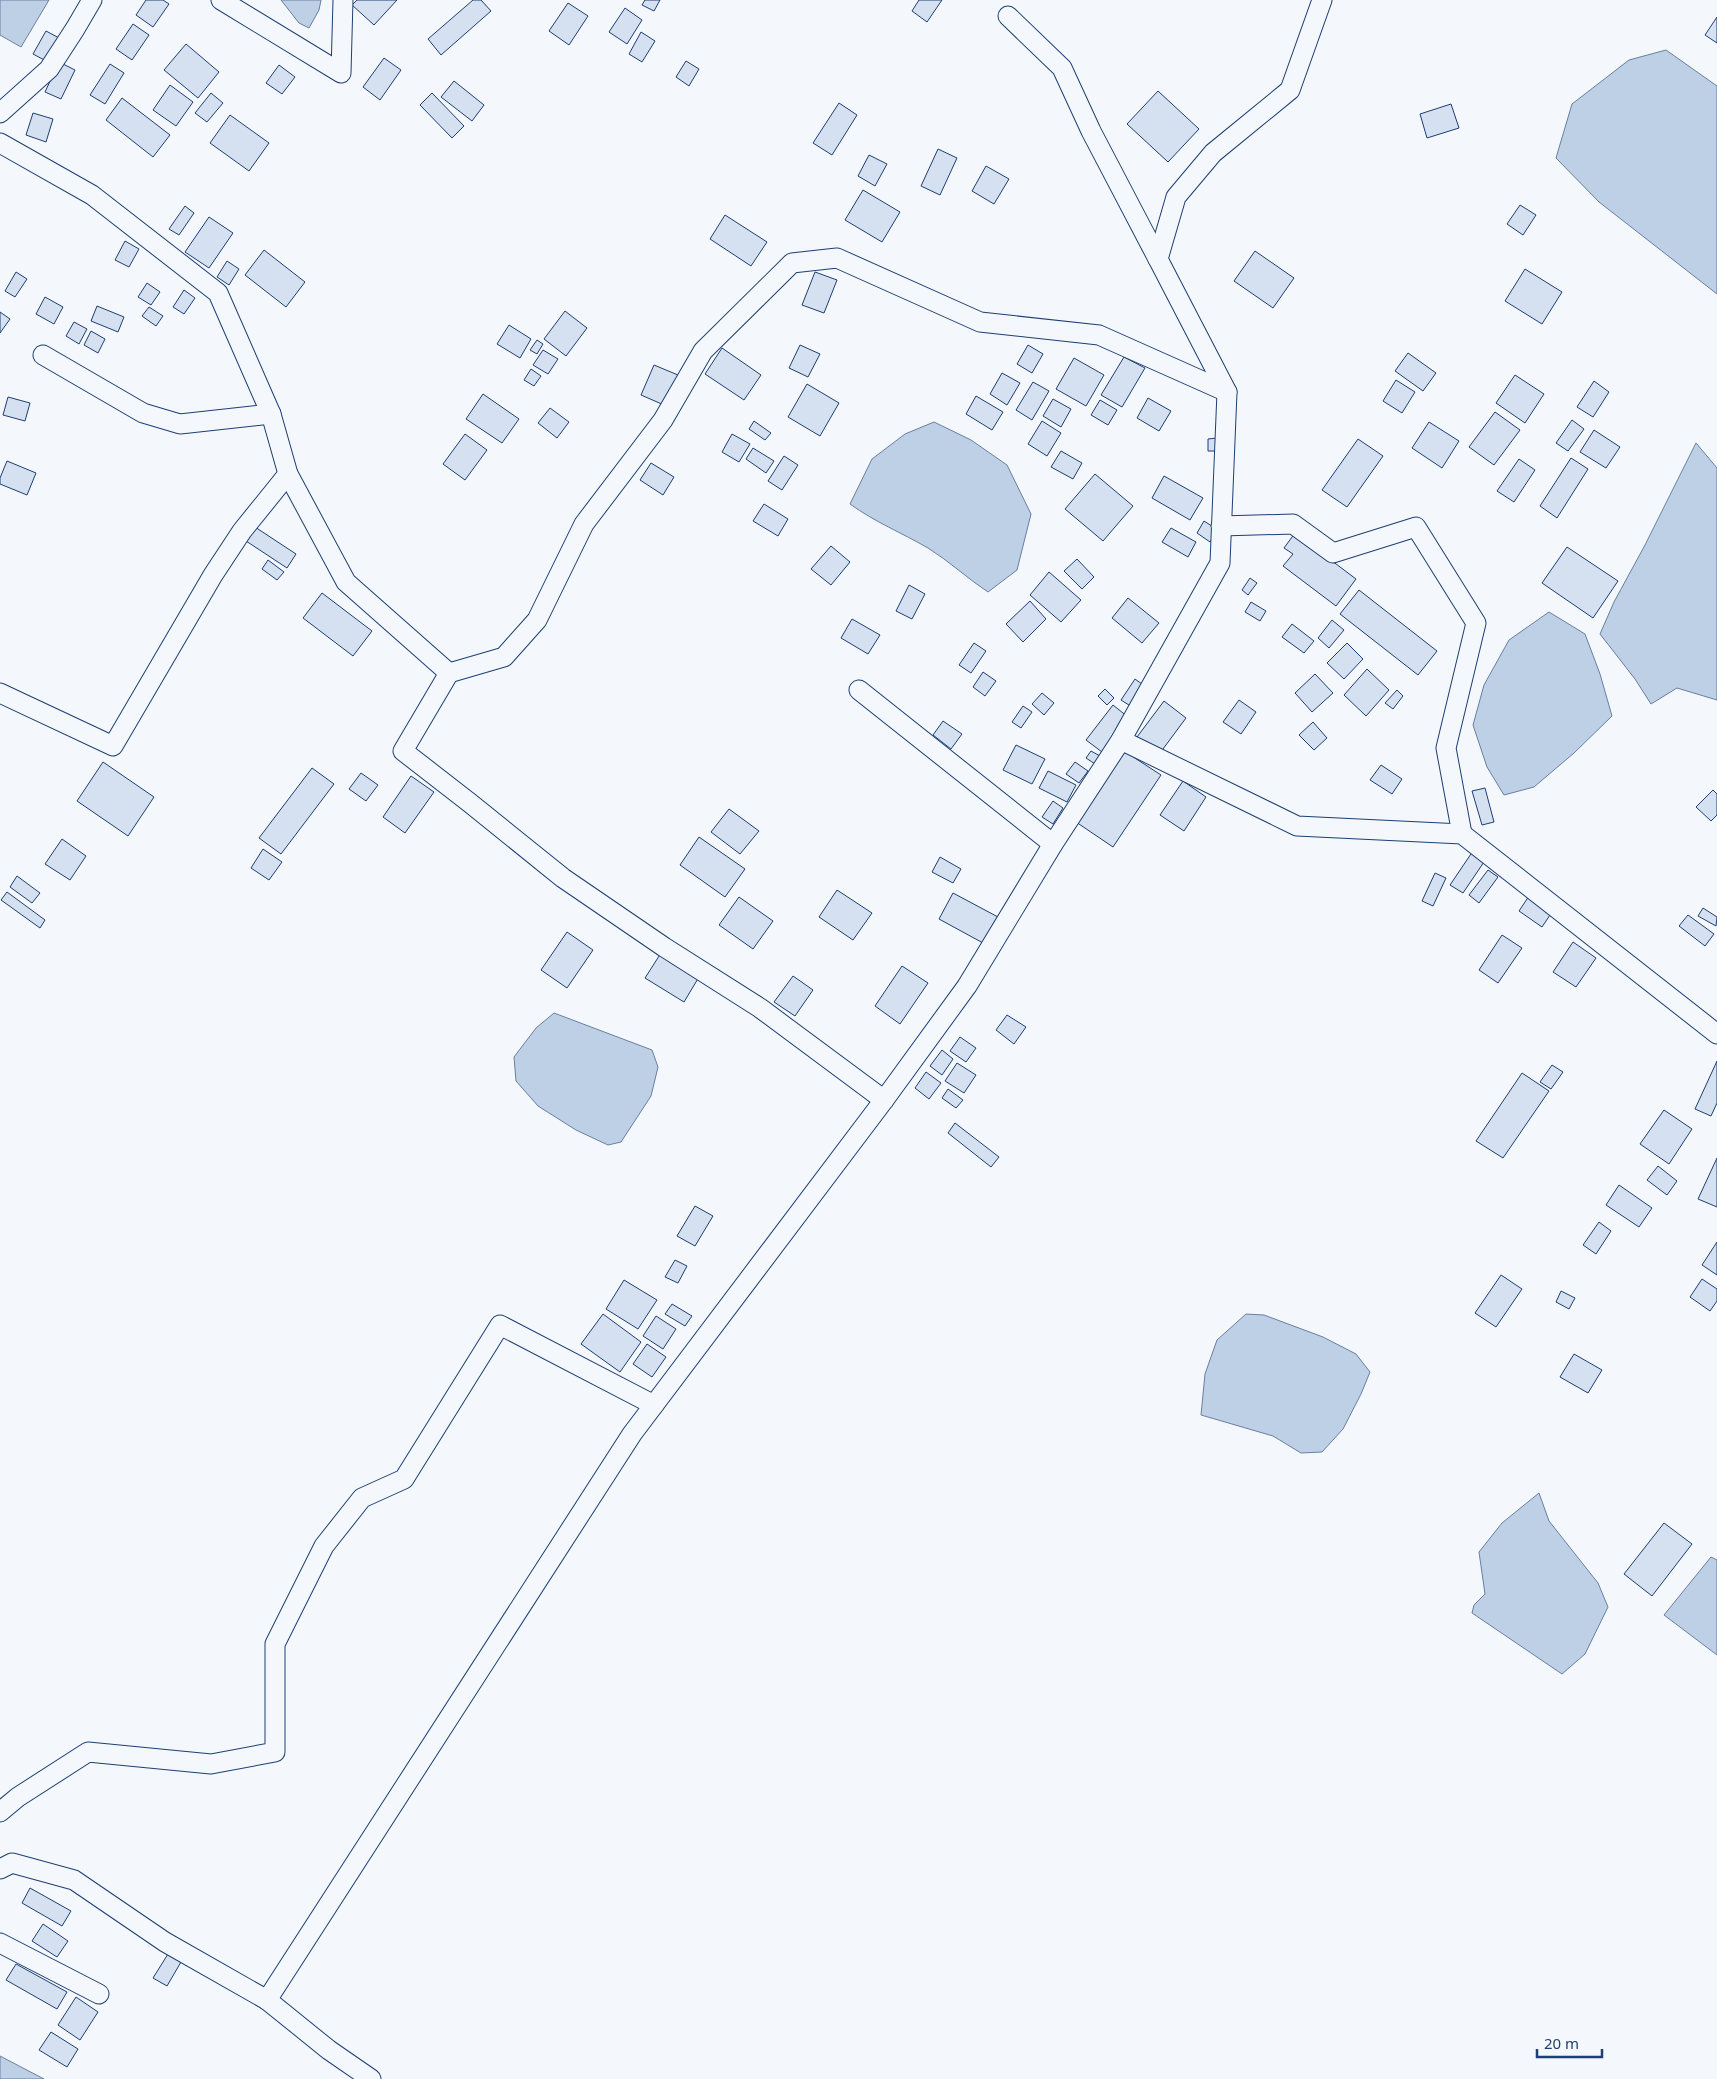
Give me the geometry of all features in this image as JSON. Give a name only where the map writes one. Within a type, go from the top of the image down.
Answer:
[{"type":"street","points":[[0,112],[48,69],[92,0]]},
{"type":"street","points":[[221,0],[341,73],[343,0]]},
{"type":"street","points":[[1158,259],[1176,197],[1213,153],[1290,90],[1322,0]]},
{"type":"street","points":[[268,2000],[632,1434],[884,1100],[967,986],[1053,844],[1121,740],[1220,564],[1227,392],[1091,131],[1062,68],[1008,16]]},
{"type":"street","points":[[0,143],[92,195],[218,293],[271,414],[288,474],[346,582],[449,673]]},
{"type":"street","points":[[884,1100],[760,1008],[664,947],[563,878],[403,751],[449,673],[504,658],[537,620],[584,524],[663,420],[703,351],[792,263],[837,258],[980,322],[1099,335],[1227,392]]},
{"type":"street","points":[[43,355],[143,413],[180,424],[271,414]]},
{"type":"street","points":[[0,693],[113,746],[218,568],[242,531],[288,474]]},
{"type":"street","points":[[1221,526],[1294,524],[1333,553],[1416,527],[1476,623],[1446,748],[1462,834]]},
{"type":"street","points":[[859,690],[1053,844]]},
{"type":"street","points":[[1121,740],[1297,826],[1462,834],[1717,1034]]},
{"type":"street","points":[[0,1812],[18,1797],[88,1752],[211,1764],[275,1752],[274,1644],[324,1546],[362,1498],[404,1479],[500,1325],[654,1405]]},
{"type":"street","points":[[0,1869],[12,1863],[74,1880],[165,1942],[268,2000],[329,2050],[370,2079]]},
{"type":"street","points":[[0,1943],[99,1994]]},
{"type":"water","points":[[0,0],[49,0],[21,47],[0,35]]},
{"type":"water","points":[[281,0],[321,0],[319,10],[309,28],[299,23]]},
{"type":"water","points":[[1666,50],[1717,86],[1717,294],[1599,202],[1556,158],[1572,104],[1629,60]]},
{"type":"water","points":[[934,422],[971,440],[1007,465],[1031,514],[1017,570],[988,592],[928,548],[850,504],[872,459],[905,434]]},
{"type":"water","points":[[1696,443],[1717,468],[1717,700],[1677,688],[1651,704],[1635,679],[1600,634],[1614,602]]},
{"type":"water","points":[[1549,612],[1585,634],[1600,674],[1612,716],[1574,753],[1534,787],[1504,795],[1487,767],[1473,725],[1484,685],[1509,640]]},
{"type":"water","points":[[554,1013],[652,1050],[658,1067],[651,1096],[621,1142],[608,1145],[576,1130],[538,1106],[516,1081],[514,1057],[536,1028]]},
{"type":"water","points":[[1246,1314],[1264,1315],[1323,1337],[1356,1354],[1370,1372],[1343,1429],[1322,1452],[1301,1453],[1273,1436],[1201,1415],[1205,1374],[1217,1340]]},
{"type":"water","points":[[1539,1493],[1549,1521],[1598,1583],[1608,1607],[1585,1654],[1562,1674],[1472,1613],[1474,1605],[1485,1594],[1479,1552],[1502,1523]]},
{"type":"water","points":[[1711,1557],[1717,1560],[1717,1655],[1664,1615]]},
{"type":"water","points":[[0,2056],[44,2079],[0,2079]]},
{"type":"building","points":[[146,0],[163,0],[169,4],[153,27],[136,15]]},
{"type":"building","points":[[357,0],[397,0],[374,25],[352,5]]},
{"type":"building","points":[[473,0],[481,0],[491,11],[441,55],[428,39]]},
{"type":"building","points":[[645,0],[660,0],[654,11],[642,5]]},
{"type":"building","points":[[919,0],[942,0],[927,22],[912,11]]},
{"type":"building","points":[[568,3],[588,16],[569,45],[549,31]]},
{"type":"building","points":[[625,8],[642,20],[627,44],[609,32]]},
{"type":"building","points":[[1717,17],[1717,43],[1705,35]]},
{"type":"building","points":[[133,24],[149,35],[132,60],[116,49]]},
{"type":"building","points":[[46,31],[61,39],[48,62],[33,54]]},
{"type":"building","points":[[641,32],[655,41],[642,62],[629,54]]},
{"type":"building","points":[[186,44],[219,72],[198,98],[164,70]]},
{"type":"building","points":[[384,58],[401,70],[380,100],[363,87]]},
{"type":"building","points":[[686,61],[699,69],[689,86],[676,77]]},
{"type":"building","points":[[59,62],[75,70],[61,99],[45,92]]},
{"type":"building","points":[[110,64],[124,73],[105,104],[90,95]]},
{"type":"building","points":[[279,65],[295,77],[282,94],[266,83]]},
{"type":"building","points":[[454,81],[484,105],[472,121],[441,97]]},
{"type":"building","points":[[170,85],[193,102],[176,126],[153,110]]},
{"type":"building","points":[[1158,91],[1199,129],[1168,162],[1127,124]]},
{"type":"building","points":[[211,93],[223,103],[207,122],[195,113]]},
{"type":"building","points":[[432,93],[464,126],[452,138],[420,105]]},
{"type":"building","points":[[122,98],[170,135],[153,157],[106,120]]},
{"type":"building","points":[[839,103],[857,115],[832,155],[813,143]]},
{"type":"building","points":[[1451,104],[1459,128],[1427,138],[1420,114]]},
{"type":"building","points":[[33,113],[53,119],[46,142],[26,135]]},
{"type":"building","points":[[230,115],[269,143],[249,171],[210,143]]},
{"type":"building","points":[[938,149],[957,158],[940,195],[921,186]]},
{"type":"building","points":[[869,155],[887,164],[875,186],[858,176]]},
{"type":"building","points":[[986,166],[1009,179],[994,204],[972,191]]},
{"type":"building","points":[[863,190],[900,212],[882,242],[845,220]]},
{"type":"building","points":[[1520,205],[1536,215],[1523,235],[1507,224]]},
{"type":"building","points":[[185,206],[194,213],[179,235],[169,229]]},
{"type":"building","points":[[725,215],[767,242],[751,266],[710,239]]},
{"type":"building","points":[[209,217],[233,233],[209,268],[185,252]]},
{"type":"building","points":[[125,241],[139,249],[129,267],[115,260]]},
{"type":"building","points":[[264,250],[305,282],[286,307],[245,275]]},
{"type":"building","points":[[1255,251],[1294,278],[1273,308],[1234,281]]},
{"type":"building","points":[[227,261],[239,269],[229,285],[217,277]]},
{"type":"building","points":[[1525,269],[1562,292],[1542,324],[1505,301]]},
{"type":"building","points":[[16,272],[27,279],[15,297],[5,291]]},
{"type":"building","points":[[815,272],[837,280],[824,313],[802,305]]},
{"type":"building","points":[[147,283],[160,292],[151,305],[138,297]]},
{"type":"building","points":[[184,290],[195,298],[184,314],[173,307]]},
{"type":"building","points":[[45,297],[63,307],[54,324],[36,314]]},
{"type":"building","points":[[97,306],[124,317],[118,332],[91,321]]},
{"type":"building","points":[[149,307],[163,316],[156,326],[142,316]]},
{"type":"building","points":[[565,311],[587,328],[566,356],[544,339]]},
{"type":"building","points":[[0,312],[10,319],[0,333]]},
{"type":"building","points":[[74,322],[87,329],[79,344],[66,336]]},
{"type":"building","points":[[509,325],[531,339],[520,358],[497,344]]},
{"type":"building","points":[[91,331],[105,339],[98,353],[84,345]]},
{"type":"building","points":[[537,340],[543,344],[537,354],[530,350]]},
{"type":"building","points":[[800,345],[820,354],[808,377],[789,368]]},
{"type":"building","points":[[1028,345],[1043,354],[1032,373],[1017,364]]},
{"type":"building","points":[[722,348],[761,375],[744,400],[705,374]]},
{"type":"building","points":[[543,350],[558,359],[548,374],[533,365]]},
{"type":"building","points":[[1408,353],[1436,373],[1423,391],[1395,371]]},
{"type":"building","points":[[1124,357],[1145,368],[1122,407],[1101,395]]},
{"type":"building","points":[[1074,358],[1104,375],[1086,406],[1056,389]]},
{"type":"building","points":[[654,365],[678,375],[664,405],[641,395]]},
{"type":"building","points":[[531,369],[541,376],[534,386],[524,380]]},
{"type":"building","points":[[1002,373],[1020,383],[1007,405],[990,394]]},
{"type":"building","points":[[1515,375],[1544,394],[1525,423],[1496,403]]},
{"type":"building","points":[[1396,380],[1415,392],[1402,413],[1383,401]]},
{"type":"building","points":[[1594,381],[1609,392],[1593,417],[1577,407]]},
{"type":"building","points":[[1033,382],[1049,391],[1032,420],[1016,410]]},
{"type":"building","points":[[807,384],[839,403],[820,436],[788,417]]},
{"type":"building","points":[[483,394],[519,419],[502,443],[466,419]]},
{"type":"building","points":[[976,396],[1003,412],[992,430],[966,414]]},
{"type":"building","points":[[8,397],[30,403],[25,421],[3,415]]},
{"type":"building","points":[[1148,398],[1171,411],[1159,431],[1137,418]]},
{"type":"building","points":[[1053,399],[1071,409],[1061,427],[1043,416]]},
{"type":"building","points":[[1100,400],[1117,410],[1108,425],[1091,415]]},
{"type":"building","points":[[550,408],[569,422],[557,438],[538,423]]},
{"type":"building","points":[[1495,412],[1520,430],[1494,465],[1469,447]]},
{"type":"building","points":[[1572,420],[1584,429],[1568,451],[1556,443]]},
{"type":"building","points":[[754,421],[771,433],[765,440],[749,429]]},
{"type":"building","points":[[1042,421],[1061,433],[1047,456],[1028,444]]},
{"type":"building","points":[[1429,422],[1459,441],[1442,468],[1412,448]]},
{"type":"building","points":[[1594,430],[1620,447],[1606,468],[1580,452]]},
{"type":"building","points":[[465,434],[487,450],[465,480],[443,464]]},
{"type":"building","points":[[732,434],[750,444],[739,462],[722,452]]},
{"type":"building","points":[[1217,438],[1217,451],[1208,451],[1208,439]]},
{"type":"building","points":[[1358,439],[1383,456],[1347,507],[1322,490]]},
{"type":"building","points":[[753,448],[774,461],[766,473],[746,459]]},
{"type":"building","points":[[1061,451],[1082,463],[1073,479],[1051,467]]},
{"type":"building","points":[[784,456],[798,465],[782,490],[768,481]]},
{"type":"building","points":[[1571,458],[1588,469],[1557,518],[1540,506]]},
{"type":"building","points":[[1519,459],[1535,470],[1514,502],[1497,491]]},
{"type":"building","points":[[7,461],[36,473],[27,495],[0,484],[0,478]]},
{"type":"building","points":[[651,463],[674,477],[663,495],[640,480]]},
{"type":"building","points":[[1095,474],[1133,506],[1103,541],[1065,509]]},
{"type":"building","points":[[1164,476],[1203,498],[1190,520],[1152,498]]},
{"type":"building","points":[[764,504],[788,519],[778,536],[753,521]]},
{"type":"building","points":[[1204,521],[1218,530],[1210,542],[1197,533]]},
{"type":"building","points":[[255,527],[296,554],[287,568],[246,541]]},
{"type":"building","points":[[1171,528],[1196,542],[1188,557],[1162,542]]},
{"type":"building","points":[[1295,533],[1356,579],[1336,606],[1283,566],[1293,554],[1284,548]]},
{"type":"building","points":[[831,546],[850,562],[831,585],[811,569]]},
{"type":"building","points":[[1567,547],[1618,581],[1593,618],[1542,583]]},
{"type":"building","points":[[1077,559],[1094,577],[1082,589],[1064,571]]},
{"type":"building","points":[[268,560],[284,572],[277,580],[262,569]]},
{"type":"building","points":[[1049,572],[1081,600],[1061,622],[1030,595]]},
{"type":"building","points":[[1250,578],[1257,583],[1248,595],[1242,590]]},
{"type":"building","points":[[909,585],[925,594],[912,619],[896,611]]},
{"type":"building","points":[[1359,590],[1437,651],[1418,675],[1340,614]]},
{"type":"building","points":[[322,593],[372,631],[353,656],[303,618]]},
{"type":"building","points":[[1128,598],[1159,623],[1142,643],[1112,618]]},
{"type":"building","points":[[1030,601],[1046,619],[1023,642],[1006,624]]},
{"type":"building","points":[[1251,602],[1266,611],[1260,621],[1245,612]]},
{"type":"building","points":[[852,619],[880,635],[868,654],[841,638]]},
{"type":"building","points":[[1332,620],[1344,630],[1329,648],[1318,638]]},
{"type":"building","points":[[1292,624],[1314,641],[1304,653],[1282,637]]},
{"type":"building","points":[[974,643],[986,651],[971,673],[959,665]]},
{"type":"building","points":[[1347,643],[1363,659],[1344,679],[1327,663]]},
{"type":"building","points":[[1367,669],[1389,690],[1366,716],[1344,695]]},
{"type":"building","points":[[983,672],[996,681],[985,696],[973,687]]},
{"type":"building","points":[[1315,674],[1333,693],[1312,712],[1295,693]]},
{"type":"building","points":[[1135,679],[1146,687],[1132,707],[1121,700]]},
{"type":"building","points":[[1105,689],[1114,698],[1107,705],[1098,696]]},
{"type":"building","points":[[1397,690],[1403,696],[1393,709],[1385,703]]},
{"type":"building","points":[[1042,693],[1054,703],[1044,715],[1032,704]]},
{"type":"building","points":[[1239,700],[1256,712],[1241,734],[1223,722]]},
{"type":"building","points":[[1164,701],[1186,718],[1160,753],[1137,737]]},
{"type":"building","points":[[1113,705],[1128,717],[1102,752],[1086,740]]},
{"type":"building","points":[[1023,706],[1032,712],[1021,728],[1012,722]]},
{"type":"building","points":[[943,721],[962,734],[951,749],[933,735]]},
{"type":"building","points":[[1313,722],[1327,738],[1314,750],[1299,735]]},
{"type":"building","points":[[1016,745],[1045,759],[1032,784],[1003,770]]},
{"type":"building","points":[[1091,751],[1100,756],[1095,764],[1086,758]]},
{"type":"building","points":[[1124,751],[1161,775],[1113,847],[1076,822]]},
{"type":"building","points":[[103,762],[154,797],[128,836],[77,801]]},
{"type":"building","points":[[1075,762],[1088,771],[1079,783],[1066,774]]},
{"type":"building","points":[[1381,765],[1402,779],[1392,794],[1370,780]]},
{"type":"building","points":[[312,768],[334,784],[281,854],[259,838]]},
{"type":"building","points":[[1048,771],[1076,785],[1067,802],[1039,788]]},
{"type":"building","points":[[361,773],[378,785],[366,801],[349,789]]},
{"type":"building","points":[[411,776],[434,792],[405,833],[383,817]]},
{"type":"building","points":[[1183,781],[1206,797],[1184,831],[1160,815]]},
{"type":"building","points":[[1485,788],[1494,822],[1482,825],[1472,791]]},
{"type":"building","points":[[1713,790],[1717,794],[1717,815],[1711,821],[1696,807]]},
{"type":"building","points":[[1053,801],[1063,808],[1053,824],[1042,817]]},
{"type":"building","points":[[729,809],[759,831],[740,854],[711,832]]},
{"type":"building","points":[[699,837],[745,869],[725,897],[680,865]]},
{"type":"building","points":[[62,839],[86,856],[70,880],[45,864]]},
{"type":"building","points":[[1475,848],[1488,856],[1463,893],[1450,885]]},
{"type":"building","points":[[263,849],[282,862],[269,880],[251,868]]},
{"type":"building","points":[[940,857],[961,869],[953,883],[932,872]]},
{"type":"building","points":[[1488,870],[1498,877],[1479,903],[1469,895]]},
{"type":"building","points":[[1435,873],[1446,878],[1433,906],[1422,901]]},
{"type":"building","points":[[17,876],[40,893],[32,903],[10,887]]},
{"type":"building","points":[[837,890],[872,913],[853,940],[819,917]]},
{"type":"building","points":[[7,892],[45,920],[40,928],[1,900]]},
{"type":"building","points":[[953,893],[998,917],[983,943],[939,919]]},
{"type":"building","points":[[1531,893],[1554,909],[1542,927],[1519,911]]},
{"type":"building","points":[[739,897],[773,921],[753,949],[719,925]]},
{"type":"building","points":[[1703,908],[1717,917],[1716,926],[1698,916]]},
{"type":"building","points":[[1688,915],[1714,934],[1705,946],[1679,926]]},
{"type":"building","points":[[567,932],[593,950],[567,988],[541,970]]},
{"type":"building","points":[[1502,935],[1522,948],[1498,983],[1479,970]]},
{"type":"building","points":[[1573,942],[1596,958],[1576,987],[1553,972]]},
{"type":"building","points":[[661,953],[699,977],[684,1002],[645,978]]},
{"type":"building","points":[[902,966],[928,983],[900,1024],[875,1006]]},
{"type":"building","points":[[793,976],[813,990],[795,1016],[774,1002]]},
{"type":"building","points":[[1007,1015],[1026,1027],[1014,1044],[996,1030]]},
{"type":"building","points":[[960,1037],[976,1048],[966,1062],[950,1051]]},
{"type":"building","points":[[942,1050],[953,1059],[942,1075],[930,1066]]},
{"type":"building","points":[[1717,1061],[1717,1103],[1711,1116],[1695,1109]]},
{"type":"building","points":[[957,1063],[976,1075],[964,1093],[945,1081]]},
{"type":"building","points":[[1552,1065],[1563,1072],[1551,1089],[1540,1082]]},
{"type":"building","points":[[926,1072],[941,1083],[929,1099],[915,1088]]},
{"type":"building","points":[[1522,1073],[1549,1091],[1503,1158],[1476,1141]]},
{"type":"building","points":[[948,1089],[963,1100],[956,1108],[942,1098]]},
{"type":"building","points":[[1664,1110],[1692,1129],[1669,1164],[1640,1144]]},
{"type":"building","points":[[955,1123],[999,1157],[991,1167],[948,1133]]},
{"type":"building","points":[[1717,1158],[1717,1207],[1698,1199]]},
{"type":"building","points":[[1658,1166],[1677,1181],[1667,1195],[1647,1180]]},
{"type":"building","points":[[1619,1185],[1652,1208],[1639,1227],[1606,1205]]},
{"type":"building","points":[[695,1206],[713,1216],[695,1246],[677,1236]]},
{"type":"building","points":[[1599,1222],[1611,1231],[1596,1254],[1583,1245]]},
{"type":"building","points":[[1717,1242],[1717,1275],[1702,1265]]},
{"type":"building","points":[[675,1260],[687,1266],[678,1283],[665,1277]]},
{"type":"building","points":[[1501,1275],[1522,1289],[1496,1327],[1475,1313]]},
{"type":"building","points":[[1702,1279],[1717,1289],[1717,1301],[1710,1311],[1690,1297]]},
{"type":"building","points":[[624,1280],[657,1300],[638,1329],[606,1309]]},
{"type":"building","points":[[1561,1291],[1575,1298],[1569,1309],[1556,1302]]},
{"type":"building","points":[[672,1304],[692,1316],[685,1326],[665,1314]]},
{"type":"building","points":[[603,1314],[641,1342],[620,1372],[581,1344]]},
{"type":"building","points":[[656,1316],[676,1329],[663,1349],[643,1336]]},
{"type":"building","points":[[647,1344],[666,1357],[652,1377],[633,1364]]},
{"type":"building","points":[[1574,1354],[1602,1370],[1588,1393],[1560,1377]]},
{"type":"building","points":[[1664,1523],[1692,1544],[1652,1596],[1624,1574]]},
{"type":"building","points":[[30,1888],[71,1911],[62,1926],[22,1903]]},
{"type":"building","points":[[43,1924],[68,1941],[57,1957],[32,1941]]},
{"type":"building","points":[[168,1954],[181,1962],[167,1986],[153,1978]]},
{"type":"building","points":[[16,1964],[67,1992],[57,2009],[6,1980]]},
{"type":"building","points":[[76,1997],[98,2012],[80,2040],[58,2025]]},
{"type":"building","points":[[51,2032],[78,2049],[67,2067],[39,2050]]}]
